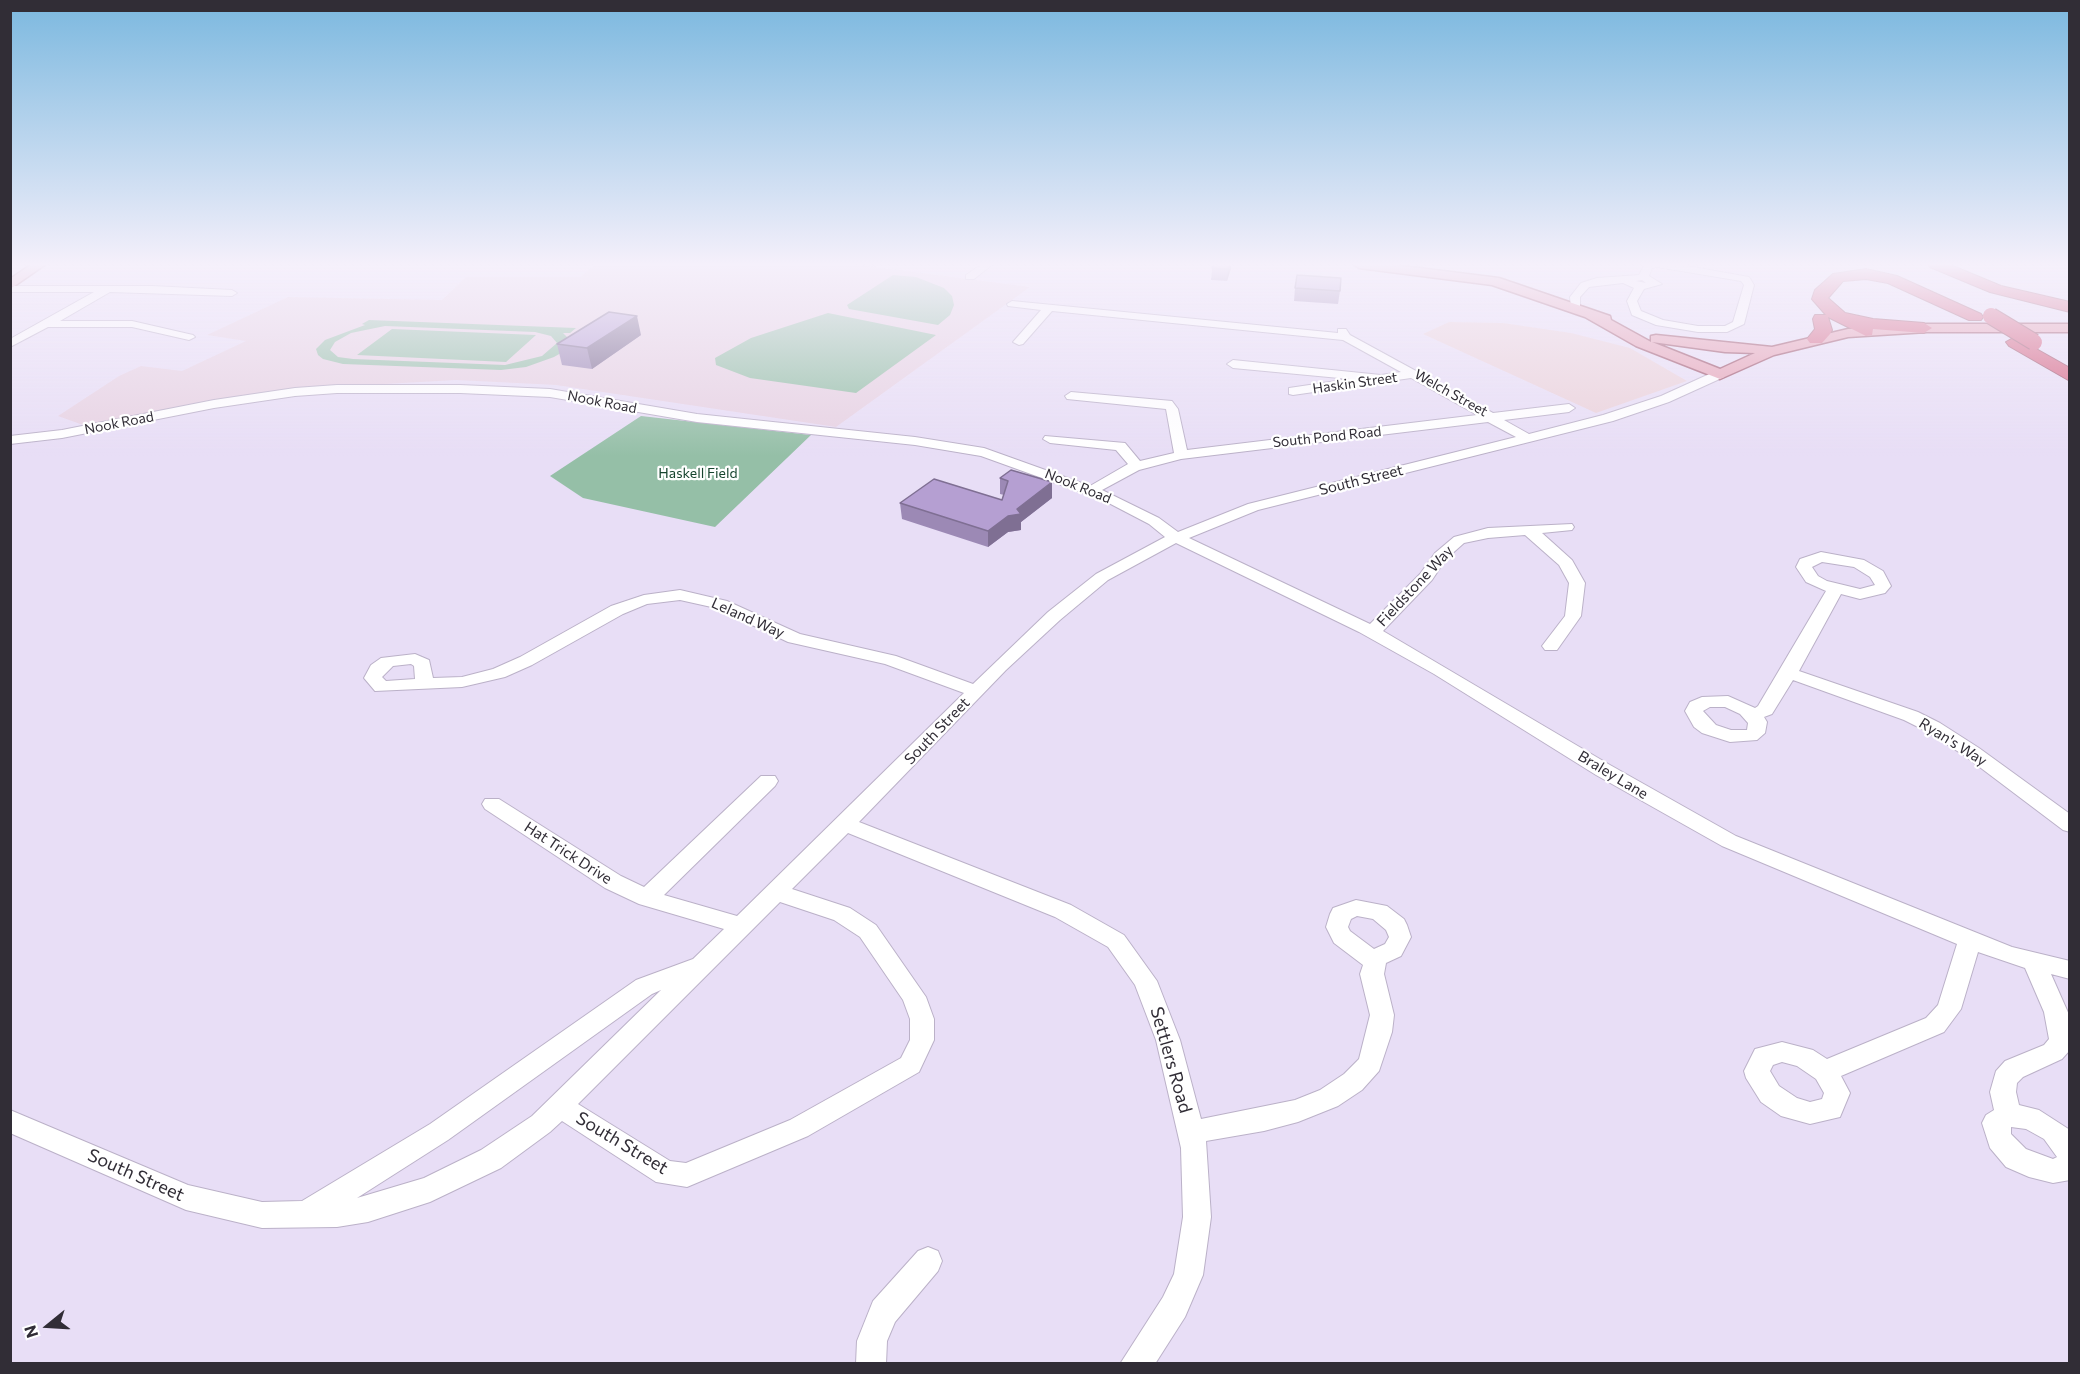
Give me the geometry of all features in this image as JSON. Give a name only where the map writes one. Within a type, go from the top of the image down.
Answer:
[{"type":"highway","points":[[1816,339],[1825,328]]},
{"type":"highway","points":[[1859,328],[1866,331]]},
{"type":"highway","points":[[1997,328],[2015,342],[2070,376]]},
{"type":"highway","points":[[2006,328],[2067,362]]},
{"type":"main road","points":[[1615,328],[1649,347],[1725,371]]},
{"type":"main road","points":[[1627,328],[1725,371]]},
{"type":"main road","name":"South Street","points":[[1725,371],[1777,349],[1816,339],[1866,331],[1922,328]]},
{"type":"main road","points":[[1656,339],[1733,349],[1777,349]]},
{"type":"street","points":[[10,344],[39,328]]},
{"type":"street","points":[[159,328],[189,337]]},
{"type":"street","points":[[1019,342],[1031,328]]},
{"type":"street","name":"Welch Street","points":[[1280,328],[1344,334],[1494,417],[1529,439]]},
{"type":"street","points":[[1696,328],[1714,330],[1722,328]]},
{"type":"street","points":[[1233,364],[1382,379]]},
{"type":"street","name":"South Street","points":[[10,1121],[186,1197],[244,1212],[302,1217],[368,1209],[439,1185],[492,1159],[519,1141],[560,1106],[975,691],[1086,589],[1117,568],[1175,537],[1253,507],[1618,415],[1665,399],[1725,371]]},
{"type":"street","name":"Haskin Street","points":[[1293,391],[1416,374]]},
{"type":"street","name":"Nook Road","points":[[10,440],[62,434],[214,404],[295,392],[337,389],[502,390],[550,393],[706,420],[964,448],[1019,463],[1092,490],[1154,521],[1175,537]]},
{"type":"street","points":[[1071,396],[1168,404],[1172,409],[1181,455]]},
{"type":"street","name":"South Pond Road","points":[[1092,490],[1137,466],[1181,455],[1569,408]]},
{"type":"street","points":[[1050,439],[1120,446],[1137,466]]},
{"type":"street","name":"Fieldstone Way","points":[[1372,632],[1426,577],[1440,556],[1459,540],[1488,533],[1567,527]]},
{"type":"street","points":[[1528,530],[1566,563],[1577,583],[1573,616],[1551,646]]},
{"type":"street","name":"Braley Lane","points":[[1175,537],[1372,632],[1440,670],[1603,770],[1729,840],[1970,940],[2051,966],[2070,979]]},
{"type":"street","points":[[1754,716],[1765,710],[1790,673],[1835,590]]},
{"type":"street","name":"Leland Way","points":[[424,684],[462,682],[498,673],[526,661],[617,610],[644,600],[680,595],[721,604],[794,638],[899,663],[975,691]]},
{"type":"street","name":"Ryan's Way","points":[[1790,673],[1900,712],[1933,727],[1972,752],[2070,825]]},
{"type":"street","points":[[647,898],[768,781]]},
{"type":"street","name":"Hat Trick Drive","points":[[492,804],[613,882],[647,898],[742,926]]},
{"type":"street","name":"Settlers Road","points":[[844,824],[1063,911],[1116,941],[1136,966],[1158,1009],[1177,1072],[1191,1132],[1197,1188],[1197,1217],[1188,1275],[1174,1307],[1155,1338],[1135,1364]]},
{"type":"street","name":"South Street","points":[[560,1106],[666,1173],[687,1175],[705,1170],[799,1128],[910,1065],[922,1040],[922,1019],[914,997],[868,931],[842,914],[775,892]]},
{"type":"street","points":[[1825,1071],[1935,1025],[1949,1009],[1970,940]]},
{"type":"street","points":[[1191,1132],[1264,1120],[1298,1111],[1329,1098],[1353,1082],[1370,1064],[1380,1032],[1382,1015],[1372,974],[1375,961]]},
{"type":"street","name":"South Street","points":[[302,1217],[439,1132],[644,987],[703,965]]},
{"type":"street","points":[[2008,1115],[2003,1092],[2005,1078],[2014,1069],[2053,1052],[2061,1042],[2051,966]]},
{"type":"street","points":[[2070,1155],[2062,1140],[2042,1123],[2030,1118],[2008,1115],[1995,1123],[1995,1131],[1999,1140],[2016,1158],[2035,1168],[2063,1170],[2070,1161]]},
{"type":"street","points":[[872,1364],[872,1341],[885,1312],[928,1261]]},
{"type":"shaded area","points":[[222,328],[973,328],[836,427],[556,385],[456,380],[315,388],[236,398],[83,425],[58,416],[119,376],[141,366],[182,371],[246,341],[207,335]]},
{"type":"shaded area","points":[[1436,328],[1538,328],[1571,333],[1630,348],[1687,381],[1596,413],[1423,334]]},
{"type":"green space","points":[[357,328],[375,328],[351,333],[335,342],[330,350],[338,357],[353,359],[505,365],[542,356],[557,343],[551,336],[535,332],[438,328],[576,328],[570,333],[563,333],[568,338],[561,353],[554,357],[526,367],[501,370],[343,364],[323,359],[318,355],[316,349],[325,340]]},
{"type":"green space","points":[[781,328],[902,328],[936,335],[856,393],[750,378],[716,365],[715,358],[751,338]]},
{"type":"green space","points":[[392,329],[536,335],[506,362],[357,355]]},
{"type":"green space","name":"Haskell Field","points":[[641,416],[811,435],[715,527],[583,498],[550,476]]},
{"type":"building","points":[[583,328],[618,328],[587,348],[557,344]]},
{"type":"building","points":[[1011,470],[1052,482],[1017,509],[1021,514],[1008,516],[988,531],[900,503],[934,479],[1002,500],[1008,481],[1000,478]]}]
